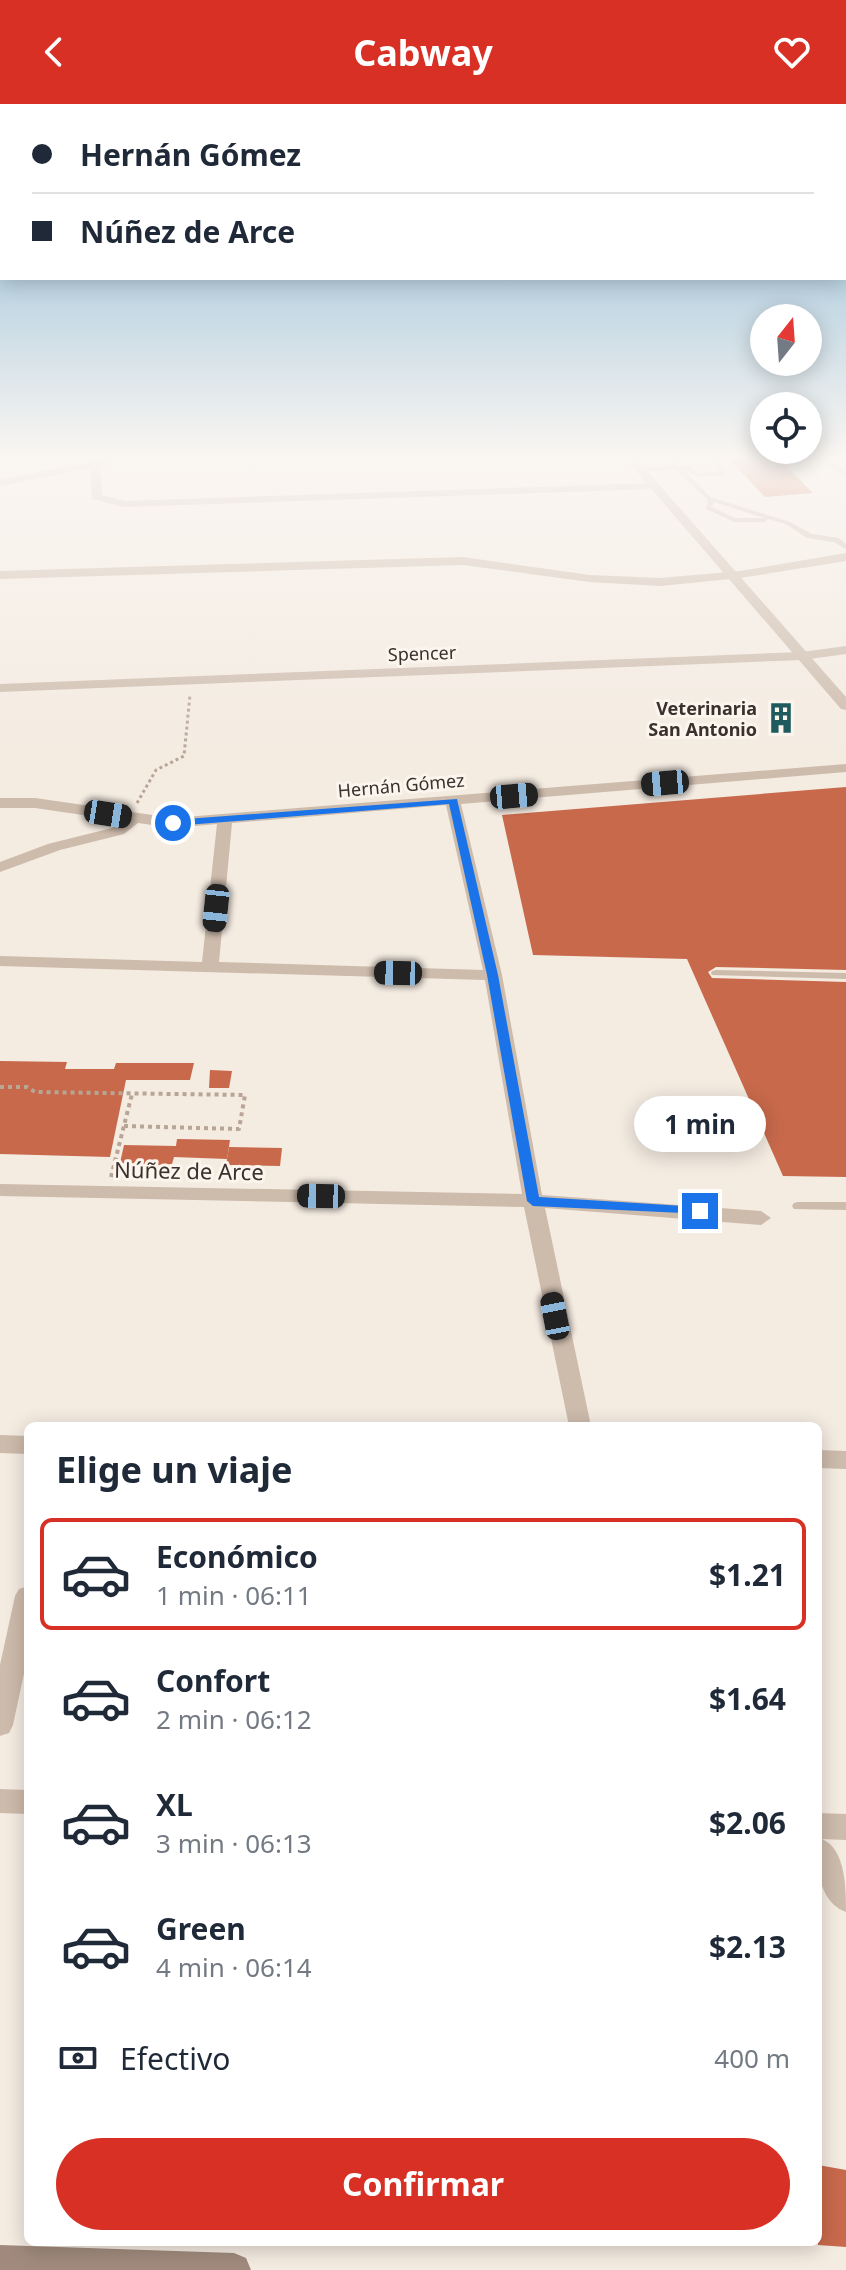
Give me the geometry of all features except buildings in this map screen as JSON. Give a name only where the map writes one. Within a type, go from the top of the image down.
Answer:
[{"type":"main road","points":[[18,2264],[234,2270]]},
{"type":"street","points":[[715,556],[846,706]]},
{"type":"street","points":[[0,575],[453,561],[505,563],[624,582],[680,582],[846,557]]},
{"type":"street","name":"Spencer","points":[[0,688],[802,656],[846,650]]},
{"type":"street","name":"Hernán Gómez","points":[[0,803],[57,806],[173,823],[846,768]]},
{"type":"street","points":[[453,801],[493,975],[533,1201],[579,1422]]},
{"type":"street","points":[[54,847],[70,823],[57,806]]},
{"type":"street","points":[[0,867],[54,847],[118,831],[127,827],[134,818]]},
{"type":"street","points":[[210,968],[225,819]]},
{"type":"street","points":[[0,961],[493,975]]},
{"type":"street","name":"Núñez de Arce","points":[[0,1190],[533,1201],[669,1208],[761,1218]]},
{"type":"street","points":[[0,1444],[24,1445]]},
{"type":"street","points":[[822,1459],[846,1460]]},
{"type":"street","points":[[0,1725],[24,1614]]},
{"type":"street","points":[[0,1801],[24,1802]]},
{"type":"street","points":[[822,1826],[846,1827]]},
{"type":"street","points":[[822,1857],[846,1899]]},
{"type":"lane","points":[[716,973],[846,976]]},
{"type":"lane","points":[[798,1206],[846,1206]]},
{"type":"path","points":[[134,818],[133,809],[156,770],[177,760],[186,750],[191,680]]},
{"type":"path","points":[[0,1087],[27,1087],[35,1092],[245,1095],[239,1129],[124,1126]]},
{"type":"path","points":[[107,1192],[132,1094]]},
{"type":"place","name":"Veterinaria San Antonio","points":[[781,718]]},
{"type":"route","points":[[173,823],[453,801],[493,975],[533,1201],[700,1211]]}]
